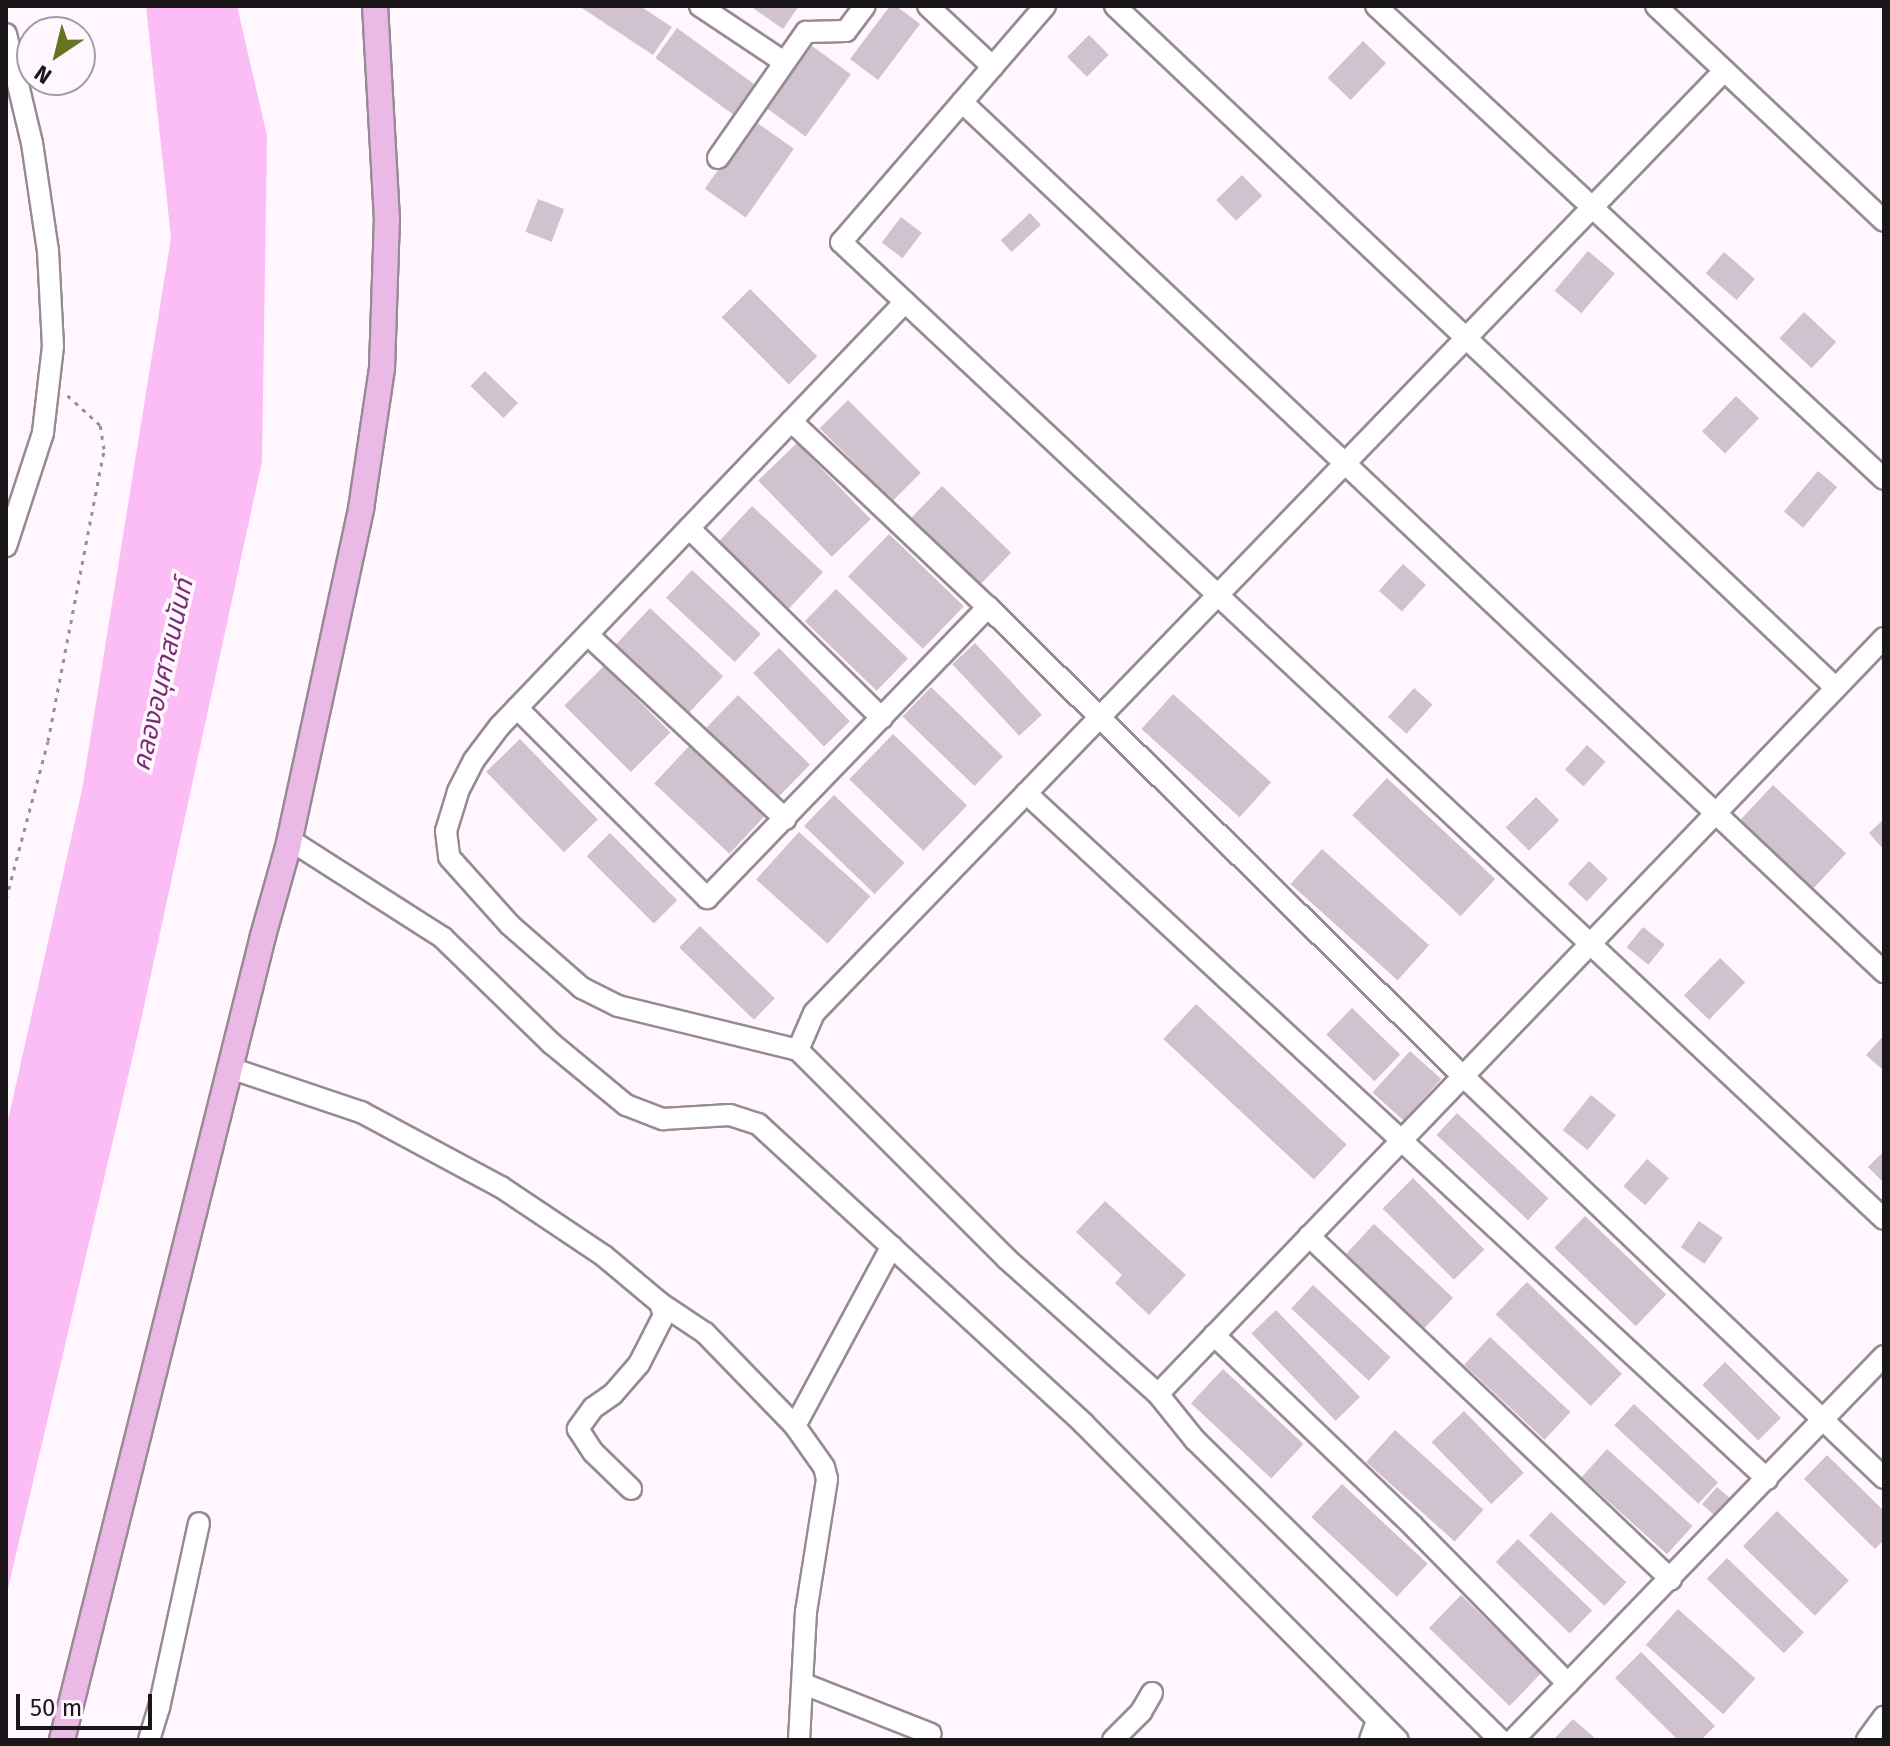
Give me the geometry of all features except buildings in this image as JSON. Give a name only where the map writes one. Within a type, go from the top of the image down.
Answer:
[{"type":"main road","points":[[62,1740],[290,840],[361,509],[382,368],[387,220],[375,6]]},
{"type":"street","points":[[700,6],[784,62]]},
{"type":"street","points":[[718,158],[806,32],[846,31],[865,6]]},
{"type":"street","points":[[928,6],[993,67]]},
{"type":"street","points":[[1045,6],[841,242],[1884,1219]]},
{"type":"street","points":[[1115,6],[1836,688]]},
{"type":"street","points":[[1376,6],[1884,479]]},
{"type":"street","points":[[1661,7],[1724,71],[1884,221]]},
{"type":"street","points":[[6,34],[32,143],[48,251],[53,346],[43,433],[6,546]]},
{"type":"street","points":[[798,1050],[814,1013],[1724,71]]},
{"type":"street","points":[[962,102],[1884,972]]},
{"type":"street","points":[[905,302],[517,708],[474,760],[458,792],[446,831],[449,857],[510,925],[572,979],[606,1000],[798,1050],[1007,1259],[1158,1394],[1195,1440],[1500,1740]]},
{"type":"street","points":[[791,421],[988,607],[1097,720],[1463,1076],[1884,1478]]},
{"type":"street","points":[[689,528],[882,718]]},
{"type":"street","points":[[517,708],[707,898],[988,607]]},
{"type":"street","points":[[588,635],[785,819]]},
{"type":"street","points":[[1158,1394],[1884,638]]},
{"type":"street","points":[[1026,793],[1767,1479]]},
{"type":"street","points":[[290,840],[443,938],[551,1043],[626,1105],[663,1119],[730,1115],[758,1124],[1083,1423],[1373,1730],[1398,1740]]},
{"type":"street","points":[[230,1068],[361,1112],[501,1187],[604,1256],[660,1303],[705,1333],[795,1426],[824,1467],[827,1479],[806,1612],[799,1740]]},
{"type":"street","points":[[1309,1236],[1671,1579]]},
{"type":"street","points":[[795,1426],[892,1246]]},
{"type":"street","points":[[631,1489],[593,1452],[578,1429],[593,1408],[613,1394],[639,1364],[664,1315],[660,1303]]},
{"type":"street","points":[[1214,1335],[1413,1526],[1568,1684]]},
{"type":"street","points":[[1513,1740],[1884,1356]]},
{"type":"street","points":[[149,1740],[159,1708],[199,1523]]},
{"type":"street","points":[[804,1684],[931,1734]]},
{"type":"street","points":[[1113,1740],[1141,1712],[1152,1693]]},
{"type":"street","points":[[1867,1740],[1884,1717]]},
{"type":"path","points":[[6,899],[48,741],[104,449],[100,425],[88,411],[49,382]]},
{"type":"water","name":"คลองอนุศาสนนันท์","points":[[146,6],[237,6],[267,136],[262,461],[140,1025],[6,1597],[6,1129],[82,790],[171,238]]}]
